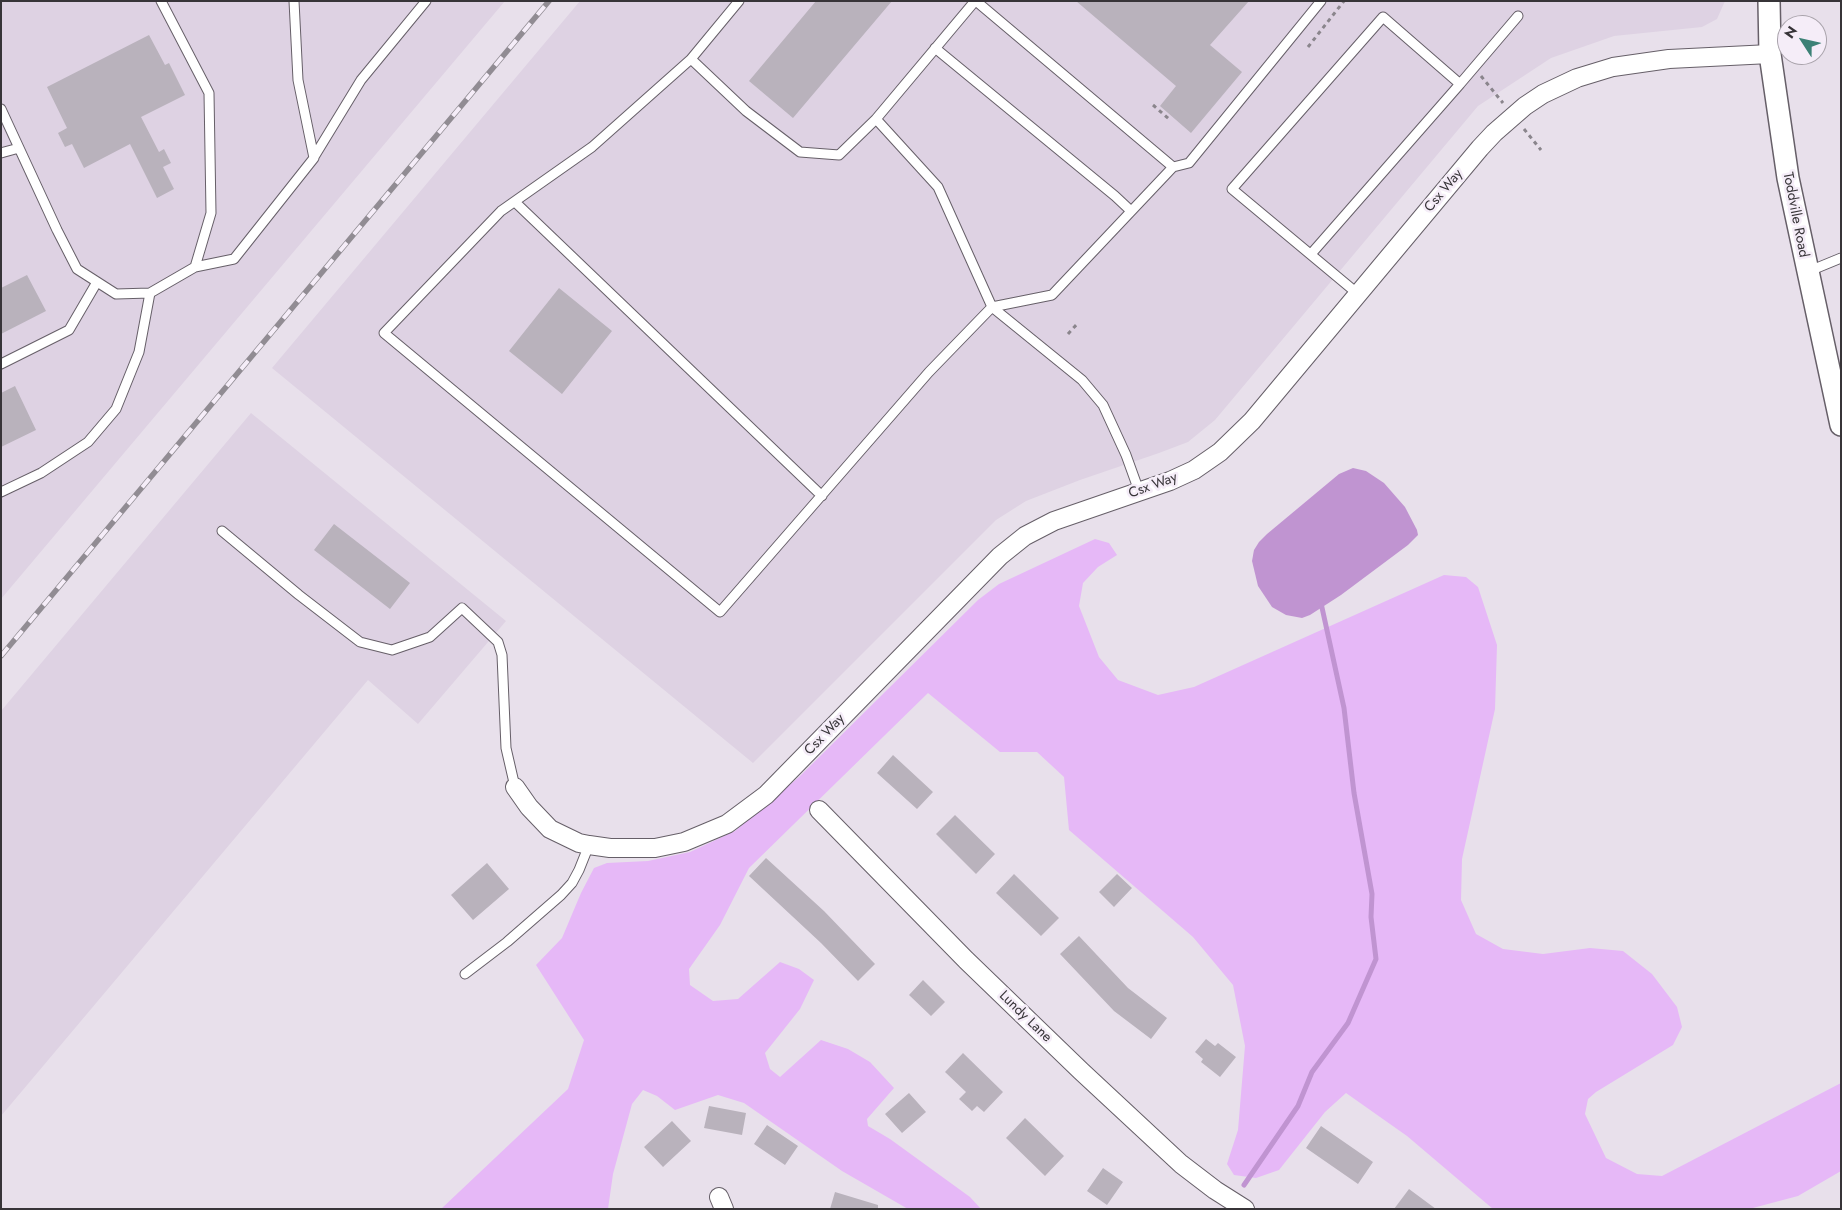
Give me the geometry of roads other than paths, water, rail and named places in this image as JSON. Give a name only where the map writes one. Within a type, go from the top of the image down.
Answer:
[{"type":"street","name":"Toddville Road","points":[[1769,1],[1770,54],[1788,178],[1806,272],[1841,425]]},
{"type":"street","name":"Csx Way","points":[[514,787],[529,807],[550,829],[579,843],[610,848],[655,848],[684,842],[728,824],[766,795],[1000,556],[1025,536],[1054,521],[1194,470],[1220,452],[1252,421],[1480,148],[1494,133],[1526,106],[1543,94],[1577,78],[1631,63],[1668,59],[1770,54]]},
{"type":"street","name":"Lundy Lane","points":[[819,810],[966,960],[1081,1071],[1181,1164],[1215,1190],[1245,1209]]},
{"type":"lane","points":[[161,1],[209,93],[211,213],[196,267]]},
{"type":"lane","points":[[294,1],[298,80],[314,157]]},
{"type":"lane","points":[[1,109],[56,230],[77,269],[116,294],[150,293],[196,267],[234,259],[314,157],[362,80],[426,1]]},
{"type":"lane","points":[[739,1],[691,59],[592,147],[501,211],[384,333],[720,612],[929,372],[992,306],[1052,295],[1173,167],[1189,162],[1322,1]]},
{"type":"lane","points":[[691,59],[746,111],[800,152],[839,155],[876,119],[976,1],[1173,167]]},
{"type":"lane","points":[[1311,254],[1518,16]]},
{"type":"lane","points":[[1358,294],[1232,189],[1383,17],[1460,84]]},
{"type":"lane","points":[[935,48],[1131,211]]},
{"type":"lane","points":[[876,119],[938,187],[992,306],[1082,380],[1103,405],[1126,455],[1139,491]]},
{"type":"lane","points":[[1,153],[19,148]]},
{"type":"lane","points":[[515,202],[822,496]]},
{"type":"lane","points":[[1806,272],[1841,258]]},
{"type":"lane","points":[[1,364],[69,330],[97,282]]},
{"type":"lane","points":[[1,492],[41,473],[88,442],[116,409],[140,352],[150,293]]},
{"type":"lane","points":[[222,531],[299,595],[360,642],[392,650],[430,636],[462,608],[498,642],[502,655],[506,748],[514,787]]},
{"type":"lane","points":[[465,974],[561,895],[579,870],[589,844]]},
{"type":"waterway","points":[[1244,1185],[1298,1106],[1312,1072],[1348,1023],[1376,959],[1371,917],[1372,894],[1354,793],[1344,708],[1321,603]]},
{"type":"railway","points":[[1,656],[549,1]]}]
